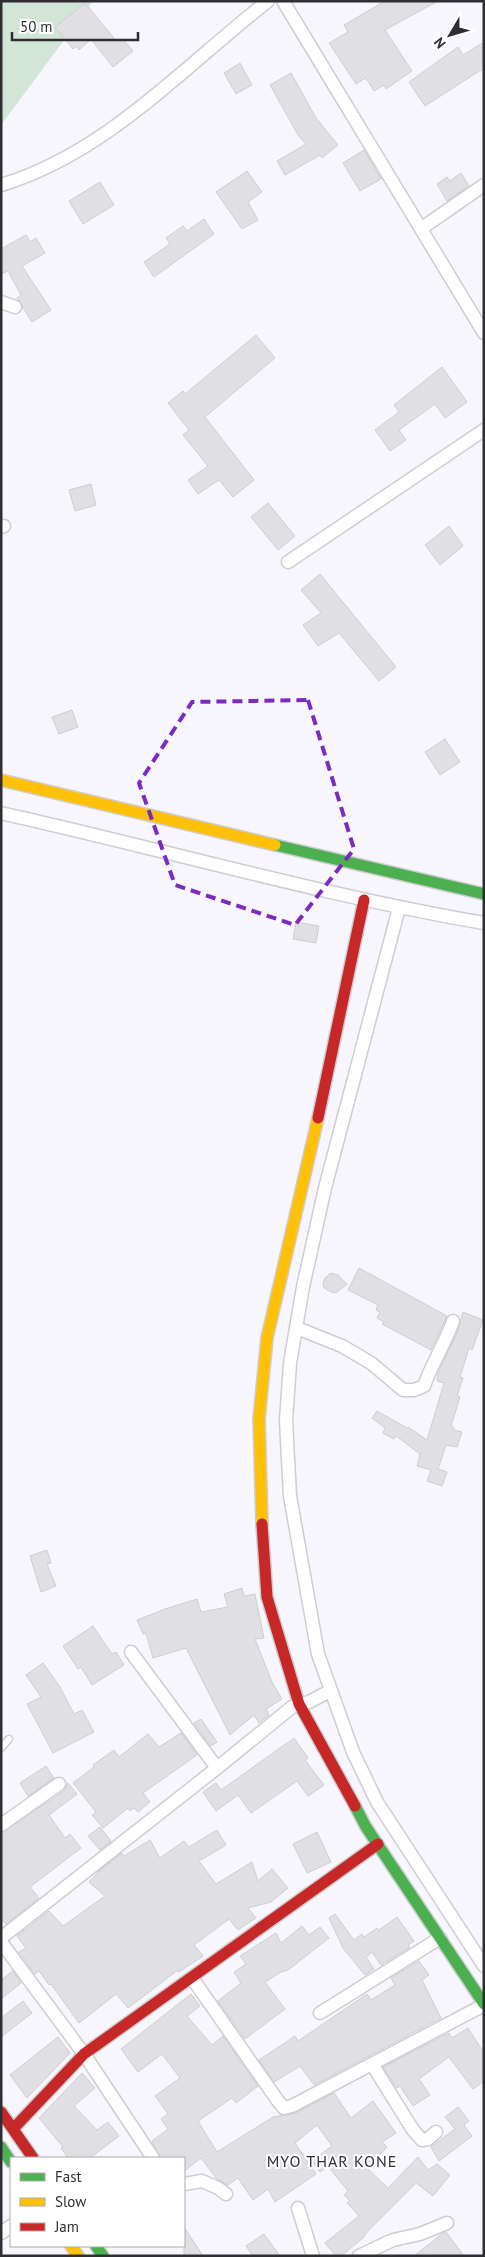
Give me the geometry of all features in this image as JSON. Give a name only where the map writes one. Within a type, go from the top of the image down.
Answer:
[{"type":"street","points":[[1,184],[39,171],[99,139],[136,112],[268,1]]},
{"type":"street","points":[[283,1],[484,333]]},
{"type":"street","points":[[422,228],[484,185]]},
{"type":"street","points":[[1,302],[15,307]]},
{"type":"street","points":[[288,562],[484,430]]},
{"type":"street","points":[[1,780],[484,894]]},
{"type":"street","points":[[1,814],[367,901],[484,923]]},
{"type":"street","points":[[192,1978],[284,2108],[292,2106],[484,2004],[378,1844],[297,1692],[267,1597],[262,1543],[259,1419],[267,1338],[367,901]]},
{"type":"street","points":[[396,907],[325,1188],[303,1287],[290,1362],[286,1422],[290,1496],[318,1654],[327,1692],[377,1802],[484,1966]]},
{"type":"street","points":[[297,1328],[342,1346],[371,1363],[403,1390],[414,1390],[424,1386],[430,1368],[441,1352],[453,1321]]},
{"type":"street","points":[[131,1652],[218,1768]]},
{"type":"street","points":[[1,1938],[218,1768],[292,1706],[304,1703],[327,1692]]},
{"type":"street","points":[[1,1825],[59,1784]]},
{"type":"street","points":[[13,2129],[84,2054],[378,1844]]},
{"type":"street","points":[[320,2013],[440,1938]]},
{"type":"street","points":[[1,1942],[84,2054],[152,2157]]},
{"type":"street","points":[[372,2064],[413,2130],[422,2140],[428,2139],[436,2132]]},
{"type":"street","points":[[1,2112],[32,2157]]},
{"type":"street","points":[[1,2147],[10,2160]]},
{"type":"street","points":[[185,2184],[202,2181],[226,2194]]},
{"type":"street","points":[[298,2208],[313,2256]]},
{"type":"street","points":[[359,2256],[393,2240],[420,2234],[447,2223]]},
{"type":"lane","points":[[1,1748],[9,1739]]},
{"type":"highlighted area","points":[[308,700],[354,849],[295,925],[175,885],[139,783],[192,702]]},
{"type":"green space","points":[[1,1],[93,1],[1,125]]},
{"type":"building","points":[[385,1],[438,1],[385,30],[412,71],[386,89],[384,85],[374,91],[366,78],[356,84],[329,43],[348,32],[344,25]]},
{"type":"building","points":[[85,3],[118,43],[123,39],[133,51],[113,67],[91,39],[79,50],[76,46],[73,49],[55,27]]},
{"type":"building","points":[[484,42],[484,68],[425,106],[409,82],[458,47],[463,55]]},
{"type":"building","points":[[240,63],[252,85],[236,94],[224,73]]},
{"type":"building","points":[[291,73],[316,118],[338,145],[322,158],[320,155],[285,175],[277,161],[306,144],[298,135],[270,85]]},
{"type":"building","points":[[364,150],[381,179],[360,191],[343,163]]},
{"type":"building","points":[[247,171],[262,192],[248,202],[258,220],[242,229],[216,192]]},
{"type":"building","points":[[461,173],[469,186],[447,201],[437,184],[447,177],[450,181]]},
{"type":"building","points":[[100,182],[114,205],[83,224],[69,201]]},
{"type":"building","points":[[204,219],[214,234],[154,277],[144,262],[170,244],[166,238],[183,226],[187,231]]},
{"type":"building","points":[[26,235],[30,242],[36,238],[45,253],[22,266],[51,310],[32,322],[17,298],[21,295],[8,271],[1,274],[1,249]]},
{"type":"building","points":[[256,335],[275,358],[205,417],[254,480],[233,497],[219,480],[198,494],[188,480],[208,466],[183,435],[189,430],[168,403],[183,391],[185,394]]},
{"type":"building","points":[[442,367],[467,402],[445,418],[435,404],[399,430],[406,440],[390,451],[375,430],[399,412],[394,405]]},
{"type":"building","points":[[91,484],[96,505],[75,511],[69,490]]},
{"type":"building","points":[[268,503],[295,536],[278,550],[251,517]]},
{"type":"building","points":[[449,526],[463,546],[440,565],[425,545]]},
{"type":"building","points":[[320,574],[396,667],[379,681],[339,633],[318,646],[303,625],[321,613],[301,590]]},
{"type":"building","points":[[72,710],[78,727],[59,734],[52,717]]},
{"type":"building","points":[[445,739],[460,762],[440,775],[425,752]]},
{"type":"building","points":[[296,922],[319,926],[316,943],[293,939]]},
{"type":"building","points":[[359,1268],[447,1316],[431,1350],[382,1324],[384,1322],[377,1318],[380,1312],[376,1310],[378,1305],[348,1290]]},
{"type":"building","points":[[331,1273],[338,1275],[347,1284],[333,1293],[324,1288],[323,1283],[325,1278]]},
{"type":"building","points":[[463,1312],[483,1320],[472,1350],[469,1348],[460,1377],[463,1378],[457,1396],[460,1397],[451,1426],[454,1430],[462,1432],[457,1447],[446,1445],[438,1469],[447,1472],[442,1486],[427,1481],[431,1470],[417,1466],[420,1454],[396,1436],[394,1439],[383,1433],[385,1428],[372,1418],[377,1411],[408,1427],[427,1440],[444,1383],[437,1381],[438,1373],[457,1333]]},
{"type":"building","points":[[47,1550],[51,1563],[47,1564],[56,1586],[41,1592],[30,1556]]},
{"type":"building","points":[[242,1588],[244,1596],[255,1594],[264,1638],[255,1639],[272,1682],[282,1699],[266,1709],[269,1715],[259,1723],[254,1715],[230,1735],[186,1648],[153,1658],[146,1633],[143,1634],[137,1620],[197,1599],[201,1612],[228,1607],[224,1594]]},
{"type":"building","points":[[93,1626],[112,1654],[116,1652],[124,1665],[92,1685],[81,1667],[78,1669],[63,1646]]},
{"type":"building","points":[[43,1663],[60,1687],[74,1714],[82,1710],[94,1732],[53,1753],[27,1704],[41,1697],[26,1675]]},
{"type":"building","points":[[201,1719],[217,1742],[211,1746],[194,1723]]},
{"type":"building","points":[[181,1733],[197,1755],[143,1793],[150,1802],[138,1812],[134,1808],[130,1811],[128,1808],[103,1828],[92,1815],[96,1812],[73,1783],[114,1750],[119,1757],[148,1734],[159,1747]]},
{"type":"building","points":[[294,1738],[308,1758],[305,1760],[324,1785],[308,1796],[297,1781],[251,1813],[238,1795],[216,1811],[203,1792],[216,1783],[221,1790]]},
{"type":"building","points":[[46,1766],[54,1778],[28,1796],[20,1783]]},
{"type":"building","points":[[68,1783],[77,1794],[49,1815],[65,1838],[70,1834],[81,1848],[30,1887],[39,1898],[6,1924],[1,1919],[1,1833],[64,1791]]},
{"type":"building","points":[[100,1827],[111,1841],[100,1850],[88,1836]]},
{"type":"building","points":[[217,1830],[226,1845],[199,1861],[216,1884],[252,1862],[258,1881],[272,1869],[288,1888],[271,1902],[248,1908],[256,1918],[238,1930],[229,1919],[194,1945],[203,1956],[179,1972],[178,1970],[128,2008],[116,1994],[79,2023],[51,1984],[49,1985],[39,1971],[35,1974],[19,1952],[26,1948],[17,1936],[49,1911],[63,1926],[105,1896],[89,1882],[99,1871],[122,1853],[124,1856],[150,1840],[160,1858],[184,1841],[189,1847]]},
{"type":"building","points":[[317,1832],[331,1862],[307,1873],[293,1844]]},
{"type":"building","points":[[335,1914],[354,1940],[362,1934],[364,1937],[377,1928],[379,1930],[397,1917],[414,1941],[408,1945],[410,1947],[381,1965],[372,1952],[366,1957],[374,1969],[365,1975],[343,1948],[329,1918]]},
{"type":"building","points":[[302,1926],[309,1935],[320,1927],[329,1938],[288,1970],[265,1982],[285,2009],[245,2039],[218,2001],[241,1983],[234,1972],[246,1964],[240,1956],[276,1933],[281,1943]]},
{"type":"building","points":[[419,1961],[429,1975],[422,1980],[441,2018],[314,2085],[300,2066],[274,2082],[259,2060],[295,2036],[298,2041],[367,1994],[371,2000],[395,1985],[391,1978]]},
{"type":"building","points":[[13,1971],[21,1983],[1,1999],[1,1980]]},
{"type":"building","points":[[191,1994],[200,2006],[187,2016],[212,2045],[223,2036],[258,2086],[236,2103],[232,2098],[198,2121],[217,2152],[273,2117],[296,2113],[334,2093],[351,2118],[373,2101],[396,2133],[382,2142],[387,2147],[367,2168],[388,2188],[418,2157],[428,2170],[437,2164],[450,2175],[433,2196],[416,2183],[363,2238],[341,2256],[336,2256],[325,2243],[359,2216],[347,2203],[350,2201],[344,2195],[348,2191],[328,2166],[320,2172],[312,2161],[332,2146],[317,2125],[295,2143],[316,2174],[275,2202],[268,2189],[253,2200],[238,2178],[228,2185],[217,2179],[201,2158],[185,2170],[185,2157],[160,2157],[152,2141],[168,2129],[161,2119],[168,2114],[155,2096],[180,2078],[162,2054],[138,2072],[121,2049]]},
{"type":"building","points":[[23,2001],[32,2013],[1,2037],[1,2018]]},
{"type":"building","points":[[468,2028],[484,2053],[484,2081],[473,2089],[449,2057],[419,2079],[430,2095],[413,2106],[400,2086],[397,2088],[383,2067],[449,2033],[452,2038]]},
{"type":"building","points":[[58,2037],[70,2053],[27,2098],[10,2075]]},
{"type":"building","points":[[82,2073],[95,2088],[74,2106],[97,2130],[108,2122],[119,2136],[91,2157],[67,2157],[61,2148],[63,2147],[39,2118]]},
{"type":"building","points":[[458,2107],[469,2121],[464,2125],[472,2136],[439,2161],[431,2147],[455,2129],[445,2117]]},
{"type":"building","points":[[185,2229],[203,2256],[184,2256],[185,2247]]},
{"type":"building","points":[[446,2232],[464,2256],[414,2256],[442,2234]]},
{"type":"building","points":[[264,2234],[280,2256],[253,2256],[246,2246]]},
{"type":"traffic: fast","points":[[275,845],[484,894]]},
{"type":"traffic: fast","points":[[355,1806],[366,1827],[484,2004]]},
{"type":"traffic: fast","points":[[1,2147],[10,2160]]},
{"type":"traffic: fast","points":[[97,2247],[103,2256]]},
{"type":"traffic: slow","points":[[1,780],[275,845]]},
{"type":"traffic: slow","points":[[262,1524],[259,1419],[267,1338],[318,1118]]},
{"type":"traffic: slow","points":[[72,2247],[78,2256]]},
{"type":"traffic: jam","points":[[318,1118],[364,900]]},
{"type":"traffic: jam","points":[[262,1524],[267,1597],[299,1704],[355,1806]]},
{"type":"traffic: jam","points":[[13,2129],[84,2054],[378,1844]]},
{"type":"traffic: jam","points":[[1,2112],[32,2157]]},
{"type":"district","name":"MYO THAR KONE","points":[[332,2161]]}]
